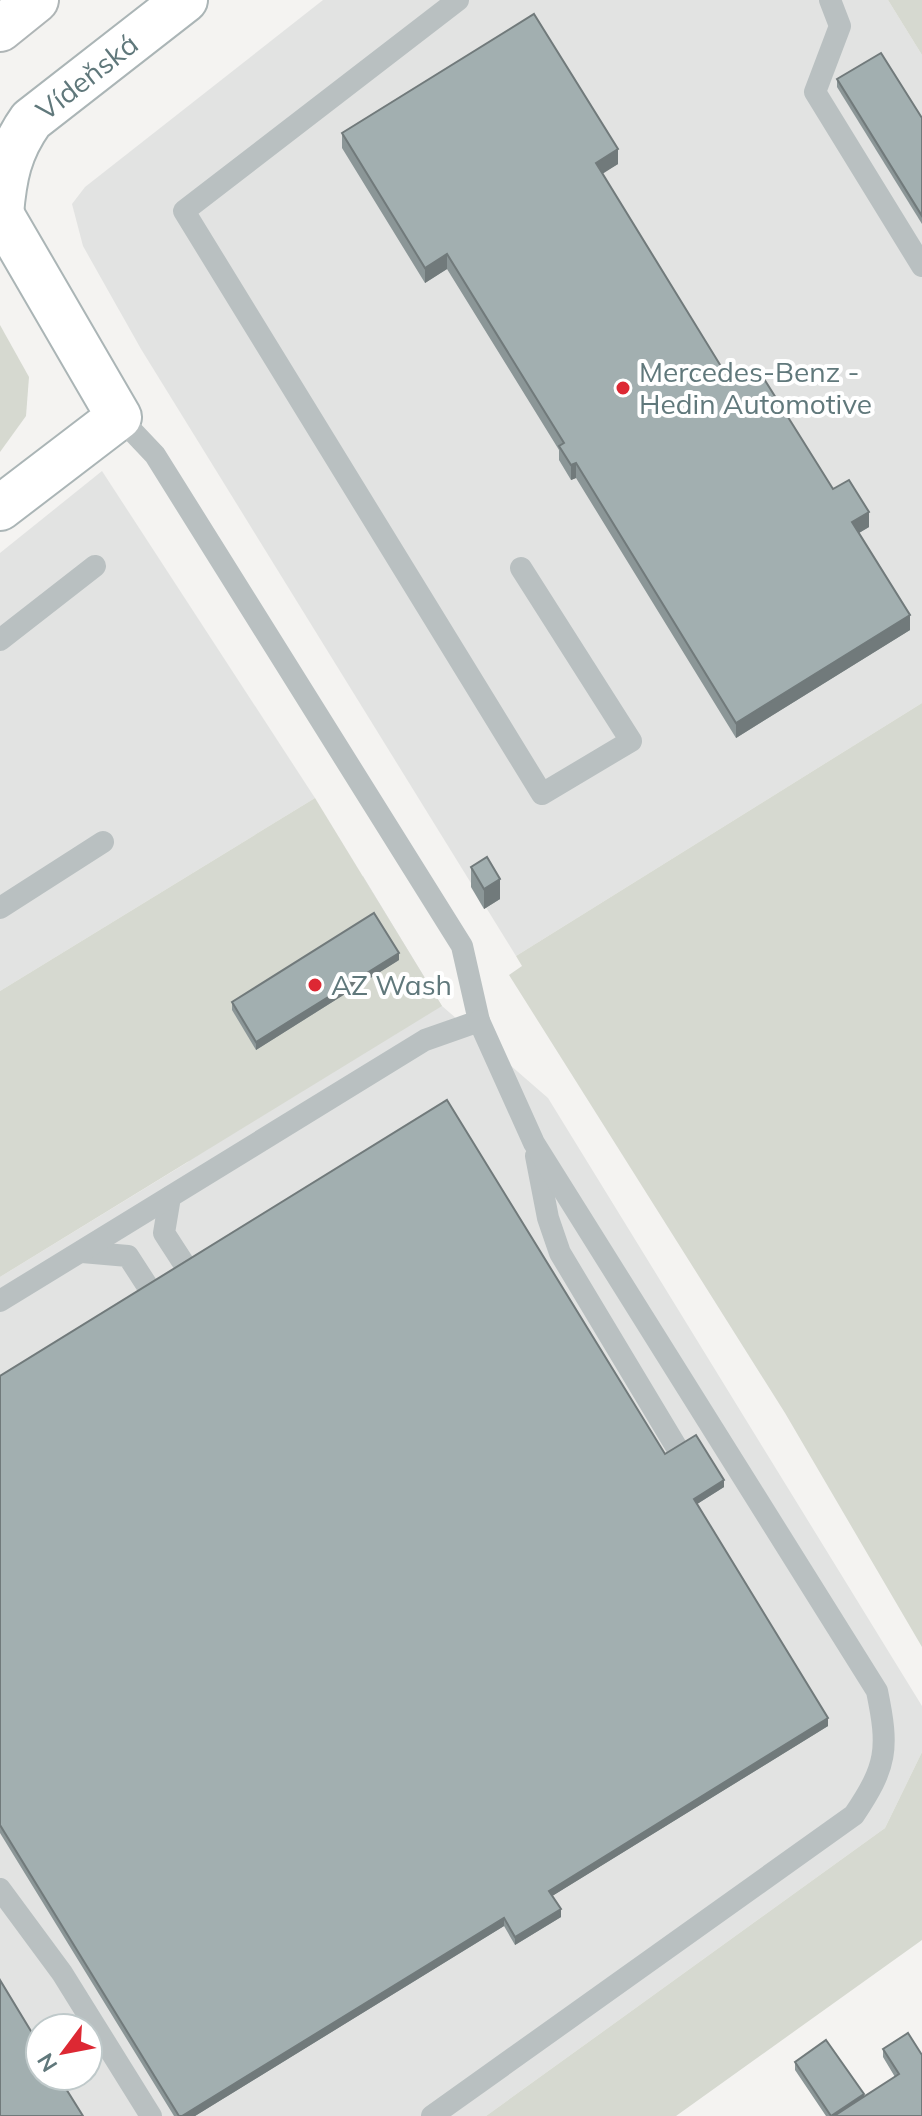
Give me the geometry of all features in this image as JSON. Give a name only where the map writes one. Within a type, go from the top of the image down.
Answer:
[{"type":"main road","points":[[0,29],[36,0]]},
{"type":"main road","name":"Vídeňská","points":[[1,214],[4,169],[16,141],[31,120],[185,0]]},
{"type":"main road","points":[[0,508],[119,417],[1,214]]},
{"type":"lane","points":[[458,0],[184,211],[542,794],[631,741],[521,568]]},
{"type":"lane","points":[[830,0],[840,26],[815,92],[922,266]]},
{"type":"lane","points":[[119,417],[155,455],[462,946],[479,1021],[534,1143],[877,1691],[886,1736],[878,1780],[854,1815],[432,2116]]},
{"type":"lane","points":[[0,640],[95,566]]},
{"type":"lane","points":[[0,908],[103,842]]},
{"type":"lane","points":[[0,1301],[425,1040],[479,1021]]},
{"type":"lane","points":[[534,1143],[548,1218],[560,1253],[680,1453]]},
{"type":"lane","points":[[170,1197],[164,1233],[186,1267]]},
{"type":"lane","points":[[82,1252],[128,1256],[150,1290]]},
{"type":"lane","points":[[0,1889],[62,1973],[151,2116]]},
{"type":"shaded area","points":[[323,0],[888,0],[922,55],[922,703],[516,956],[141,349],[83,246],[72,204],[85,187]]},
{"type":"shaded area","points":[[888,0],[922,0],[922,55]]},
{"type":"shaded area","points":[[0,325],[29,377],[26,416],[0,452]]},
{"type":"shaded area","points":[[102,471],[315,798],[0,991],[0,553]]},
{"type":"shaded area","points":[[922,703],[922,1647],[785,1413],[509,975],[522,966],[516,956]]},
{"type":"shaded area","points":[[315,798],[442,1006],[0,1277],[0,991]]},
{"type":"shaded area","points":[[363,876],[442,1006],[548,1098],[922,1706],[922,1752],[885,1828],[486,2116],[0,2116],[0,1277],[188,1162]]},
{"type":"shaded area","points":[[922,1752],[922,1940],[676,2116],[486,2116],[885,1828]]},
{"type":"building","name":"Mercedes-Benz - Hedin Automotive","points":[[534,14],[618,149],[596,163],[730,381],[756,366],[833,489],[849,480],[869,512],[852,522],[910,615],[736,723],[576,463],[571,465],[559,446],[564,443],[447,254],[425,268],[342,133]]},
{"type":"building","points":[[881,53],[922,118],[922,216],[837,79]]},
{"type":"building","points":[[487,857],[500,879],[484,889],[471,867]]},
{"type":"building","name":"AZ Wash","points":[[374,913],[399,953],[256,1042],[232,1002]]},
{"type":"building","points":[[447,1100],[665,1454],[696,1435],[724,1480],[694,1499],[828,1718],[549,1891],[561,1909],[515,1937],[504,1918],[179,2116],[0,1825],[0,1376]]},
{"type":"building","points":[[0,1980],[24,2020],[24,2092],[68,2092],[83,2116],[0,2116]]},
{"type":"building","points":[[908,2033],[922,2055],[922,2116],[834,2116],[899,2074],[883,2049]]},
{"type":"building","points":[[826,2040],[864,2094],[831,2116],[795,2062]]},
{"type":"place","name":"Mercedes-Benz - Hedin Automotive","points":[[623,388]]},
{"type":"place","name":"AZ Wash","points":[[315,985]]}]
